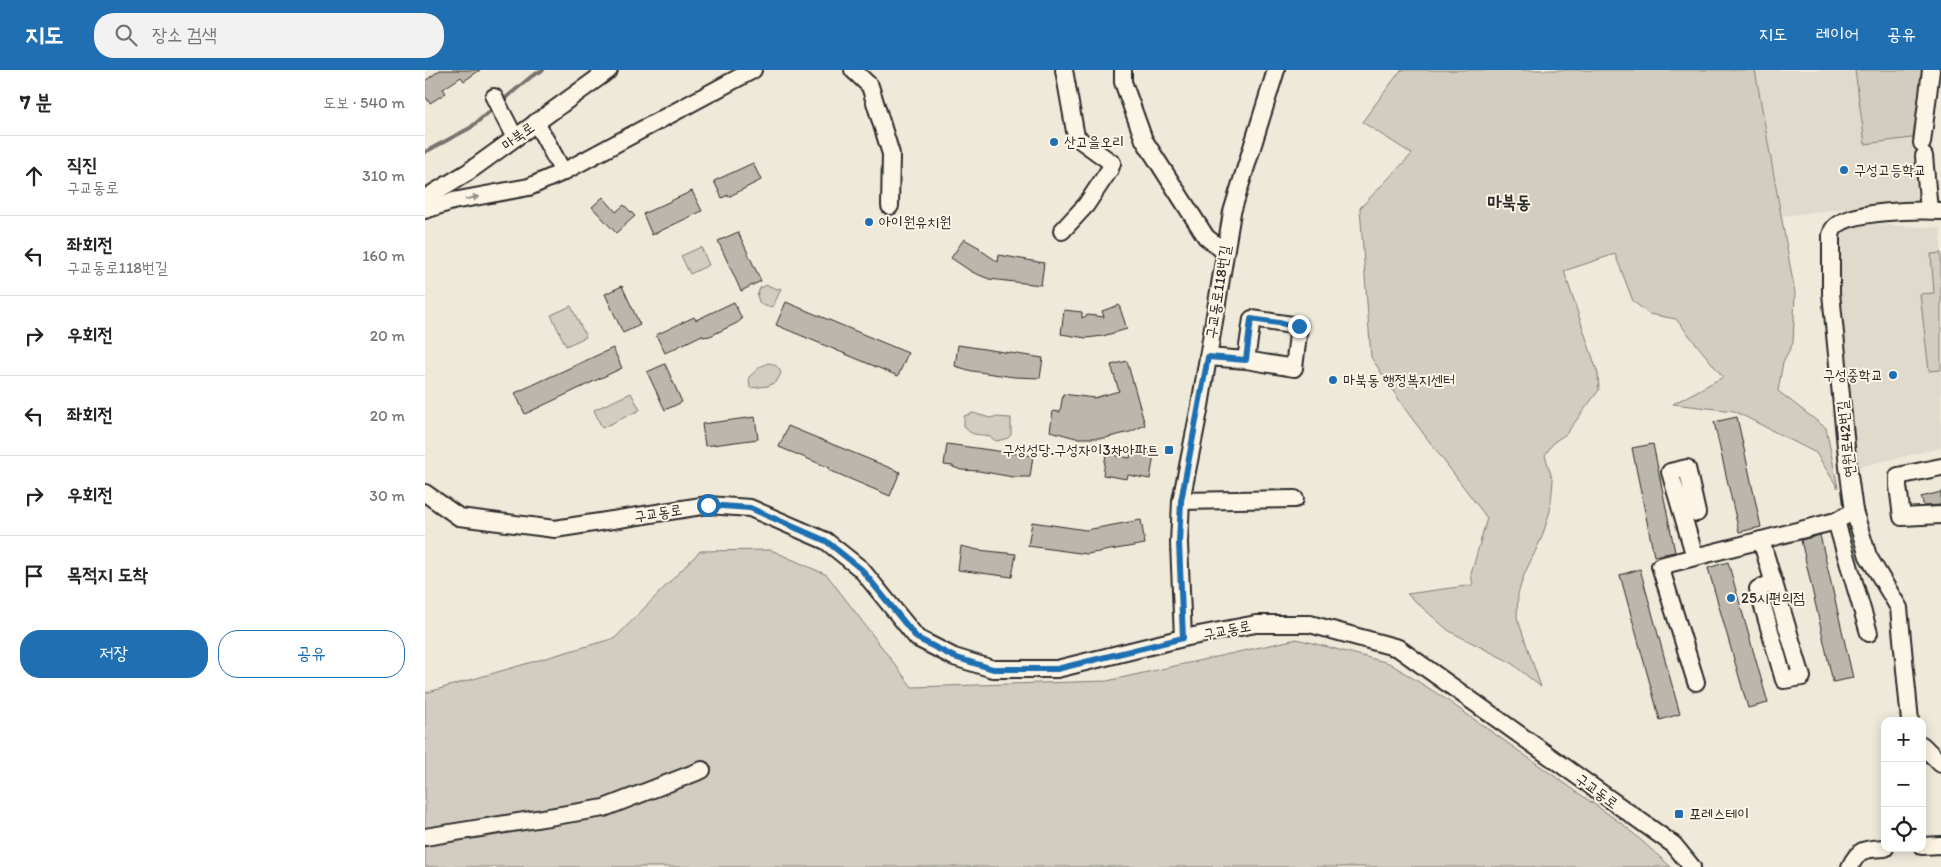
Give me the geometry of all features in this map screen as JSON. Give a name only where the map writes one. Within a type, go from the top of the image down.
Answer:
[{"type":"street","name":"마북로","points":[[425,198],[468,172],[609,70]]},
{"type":"street","points":[[425,210],[453,201],[529,187],[563,172],[753,70]]},
{"type":"street","points":[[853,70],[870,86],[891,154],[890,206]]},
{"type":"street","points":[[1062,231],[1086,205],[1112,163],[1076,137],[1064,70]]},
{"type":"street","points":[[1123,70],[1123,82],[1145,140],[1206,237],[1225,252]]},
{"type":"street","name":"구교동로118번길","points":[[1183,638],[1179,543],[1181,501],[1208,357],[1231,212],[1276,70]]},
{"type":"street","points":[[1931,70],[1923,149],[1935,210]]},
{"type":"street","points":[[498,104],[515,138]]},
{"type":"street","points":[[536,122],[563,172]]},
{"type":"street","name":"연원로42번길","points":[[1910,717],[1899,608],[1868,556],[1854,511],[1831,293],[1831,235],[1834,227],[1857,217],[1881,212],[1935,210]]},
{"type":"street","points":[[1208,357],[1246,360]]},
{"type":"street","points":[[1941,467],[1898,476],[1902,517],[1941,515]]},
{"type":"street","points":[[1695,557],[1670,472],[1687,468],[1697,513]]},
{"type":"street","name":"구교동로","points":[[425,493],[459,517],[555,529],[708,505],[750,508],[826,541],[861,569],[917,638],[954,657],[993,669],[1057,669],[1183,638],[1257,624],[1310,624],[1398,648],[1674,845],[1692,867]]},
{"type":"street","points":[[1181,501],[1295,499]]},
{"type":"street","points":[[1697,682],[1660,566],[1836,521],[1854,511]]},
{"type":"street","points":[[1836,521],[1869,632]]},
{"type":"street","points":[[1761,540],[1774,582],[1794,648],[1802,677],[1784,680],[1781,671],[1758,589],[1774,582]]},
{"type":"street","points":[[1926,750],[1941,764]]},
{"type":"street","points":[[425,837],[604,808],[702,770]]},
{"type":"street","points":[[1926,846],[1941,845]]},
{"type":"street","points":[[1850,867],[1859,852],[1867,849],[1881,848]]},
{"type":"shaded area","points":[[1401,70],[1755,70],[1795,293],[1793,343],[1783,362],[1778,391],[1826,428],[1838,488],[1816,453],[1734,411],[1673,404],[1723,377],[1676,319],[1649,314],[1633,301],[1615,254],[1564,271],[1598,374],[1599,390],[1566,434],[1554,442],[1545,455],[1553,482],[1550,511],[1542,537],[1524,575],[1518,594],[1517,617],[1541,687],[1510,662],[1449,631],[1407,594],[1473,585],[1471,574],[1487,518],[1405,409],[1371,357],[1360,208],[1412,154],[1362,122]]},
{"type":"shaded area","name":"구성고등학교","points":[[1755,70],[1925,70],[1913,141],[1917,200],[1782,216]]},
{"type":"shaded area","points":[[1855,70],[1922,70],[1919,137],[1865,144]]},
{"type":"shaded area","name":"구성중학교","points":[[1854,223],[1941,228],[1941,448],[1853,468],[1840,302],[1840,240],[1841,234],[1847,226]]},
{"type":"shaded area","points":[[701,247],[709,265],[690,274],[681,256]]},
{"type":"shaded area","points":[[1941,253],[1941,370],[1929,371],[1920,294],[1934,293],[1931,254]]},
{"type":"shaded area","points":[[767,285],[781,289],[773,306],[768,307],[760,304],[757,296],[760,288]]},
{"type":"shaded area","points":[[571,306],[586,337],[566,346],[551,315]]},
{"type":"shaded area","points":[[768,363],[776,366],[781,373],[777,381],[768,386],[750,388],[749,377],[760,367]]},
{"type":"shaded area","points":[[631,393],[640,410],[602,428],[594,410]]},
{"type":"shaded area","points":[[973,413],[990,418],[1011,418],[1011,435],[1008,438],[997,441],[967,430],[964,426],[964,416]]},
{"type":"shaded area","points":[[771,550],[827,575],[912,687],[1107,681],[1297,639],[1389,663],[1441,696],[1625,826],[1671,867],[425,867],[425,693],[615,638],[700,551]]},
{"type":"building","points":[[440,70],[480,70],[464,81],[461,77],[443,89],[446,93],[430,103],[425,96],[425,81]]},
{"type":"building","points":[[753,163],[761,180],[728,197],[728,195],[722,198],[714,181]]},
{"type":"building","points":[[692,191],[702,211],[652,235],[643,214]]},
{"type":"building","points":[[603,197],[616,212],[624,205],[635,216],[616,233],[592,207]]},
{"type":"building","points":[[738,232],[761,281],[741,291],[718,241]]},
{"type":"building","points":[[964,239],[980,248],[998,262],[999,255],[1044,263],[1041,285],[989,279],[972,272],[951,258]]},
{"type":"building","points":[[622,286],[640,325],[623,333],[605,294]]},
{"type":"building","points":[[734,302],[742,319],[737,323],[710,336],[703,337],[702,335],[665,353],[656,335],[694,317],[696,320]]},
{"type":"building","points":[[786,302],[908,353],[898,376],[776,325]]},
{"type":"building","points":[[1119,305],[1127,329],[1103,336],[1086,338],[1061,334],[1064,310],[1082,312],[1082,318],[1088,315],[1104,317],[1102,311]]},
{"type":"building","points":[[958,345],[1043,358],[1040,378],[1014,377],[972,371],[955,366]]},
{"type":"building","points":[[613,348],[622,368],[525,414],[515,393]]},
{"type":"building","points":[[1127,361],[1145,425],[1130,432],[1105,438],[1076,438],[1050,431],[1053,411],[1060,412],[1063,394],[1094,398],[1119,391],[1111,365]]},
{"type":"building","points":[[665,364],[682,402],[665,410],[647,372]]},
{"type":"building","points":[[755,417],[758,439],[705,446],[702,424]]},
{"type":"building","points":[[1737,417],[1761,527],[1739,532],[1714,422]]},
{"type":"building","points":[[788,426],[900,472],[890,496],[779,447]]},
{"type":"building","points":[[947,444],[1033,456],[1030,477],[1013,477],[961,470],[953,466],[944,465]]},
{"type":"building","points":[[1653,444],[1675,552],[1654,556],[1632,448]]},
{"type":"building","points":[[1135,451],[1154,454],[1150,479],[1128,475],[1127,479],[1103,475],[1106,454],[1130,458],[1131,454],[1134,455]]},
{"type":"building","points":[[1941,492],[1941,505],[1924,506],[1921,497]]},
{"type":"building","points":[[1141,520],[1145,544],[1087,554],[1028,546],[1032,522],[1086,530]]},
{"type":"building","points":[[1820,535],[1853,678],[1833,682],[1801,540]]},
{"type":"building","points":[[961,546],[978,550],[1016,554],[1012,577],[958,570]]},
{"type":"building","points":[[1728,562],[1768,703],[1748,708],[1708,568]]},
{"type":"building","points":[[1640,569],[1680,714],[1660,720],[1620,575]]},
{"type":"waterway","points":[[502,101],[532,76],[543,70]]},
{"type":"waterway","points":[[425,152],[470,128],[494,108]]},
{"type":"place","name":"산고을오리","points":[[1054,142]]},
{"type":"place","name":"구성고등학교","points":[[1844,170]]},
{"type":"place","name":"아이원유치원","points":[[869,222]]},
{"type":"place","name":"구성중학교","points":[[1893,375]]},
{"type":"place","name":"마북동 행정복지센터","points":[[1333,380]]},
{"type":"place","name":"구성성당.구성자이3차아파트","points":[[1169,450]]},
{"type":"place","name":"25시편의점","points":[[1731,598]]},
{"type":"place","name":"포레스테이","points":[[1679,814]]},
{"type":"district","name":"마북동","points":[[1509,202]]},
{"type":"route","points":[[708,505],[750,508],[826,541],[861,569],[917,638],[954,657],[993,669],[1057,669],[1183,638],[1179,543],[1181,501],[1208,357],[1246,360],[1251,319],[1299,326]]}]
